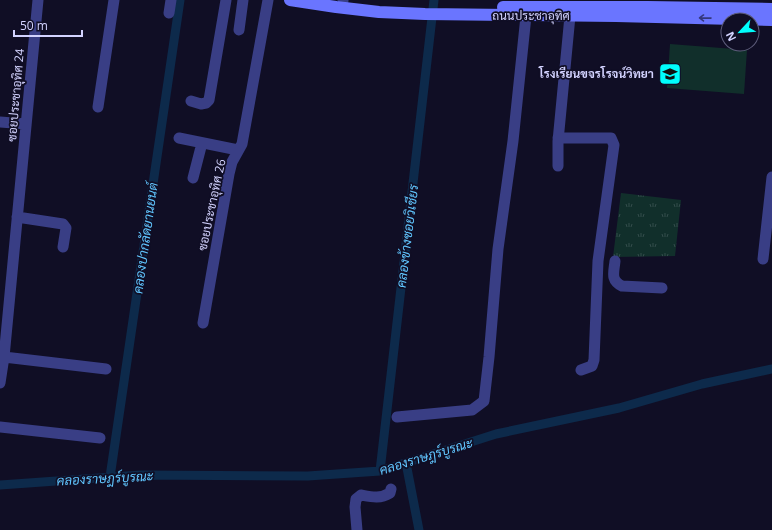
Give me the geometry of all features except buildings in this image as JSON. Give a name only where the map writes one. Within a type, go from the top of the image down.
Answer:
[{"type":"main road","name":"ถนนประชาอุทิศ","points":[[290,0],[336,8],[379,12],[503,8],[772,9]]},
{"type":"main road","name":"ถนนประชาอุทิศ","points":[[341,0],[432,11]]},
{"type":"main road","name":"ถนนประชาอุทิศ","points":[[503,8],[526,16],[570,16],[648,8],[772,20]]},
{"type":"street","name":"ซอยประชาอุทิศ 24","points":[[0,383],[4,357],[38,0]]},
{"type":"street","points":[[98,107],[114,0]]},
{"type":"street","points":[[169,13],[171,0]]},
{"type":"street","points":[[191,101],[201,104],[206,103],[209,100],[226,0]]},
{"type":"street","points":[[239,30],[243,0]]},
{"type":"street","name":"ซอยประชาอุทิศ 26","points":[[203,323],[229,174],[232,162],[242,144],[268,0]]},
{"type":"street","points":[[397,417],[472,410],[484,401],[498,249],[513,141],[526,16]]},
{"type":"street","points":[[558,166],[558,138],[570,16]]},
{"type":"street","points":[[0,122],[26,124]]},
{"type":"street","points":[[179,138],[238,150]]},
{"type":"street","points":[[558,138],[611,138],[614,145],[598,262],[594,360],[592,366],[581,370]]},
{"type":"street","points":[[193,178],[202,143]]},
{"type":"street","points":[[763,259],[772,177]]},
{"type":"street","points":[[17,217],[63,224],[66,228],[63,247]]},
{"type":"street","points":[[615,261],[614,279],[616,283],[622,286],[662,288]]},
{"type":"street","points":[[4,357],[106,370]]},
{"type":"street","points":[[0,427],[100,438]]},
{"type":"street","points":[[357,530],[355,507],[356,499],[361,495],[376,498],[384,497],[390,493],[391,489]]},
{"type":"green space","points":[[670,44],[720,48],[720,52],[747,52],[744,94],[667,88]]},
{"type":"green space","points":[[621,193],[681,200],[675,256],[613,257]]},
{"type":"waterway","name":"คลองปากลัดยานยนต์","points":[[110,477],[180,0]]},
{"type":"waterway","name":"คลองข้างซอยวิเชียร","points":[[380,471],[434,0]]},
{"type":"waterway","name":"คลองราษฎร์บูรณะ","points":[[0,485],[141,475],[308,476],[380,471],[496,434],[619,408],[702,384],[772,369]]},
{"type":"waterway","points":[[406,463],[419,530]]},
{"type":"place","name":"โรงเรียนขจรโรจน์วิทยา","points":[[670,74]]}]
